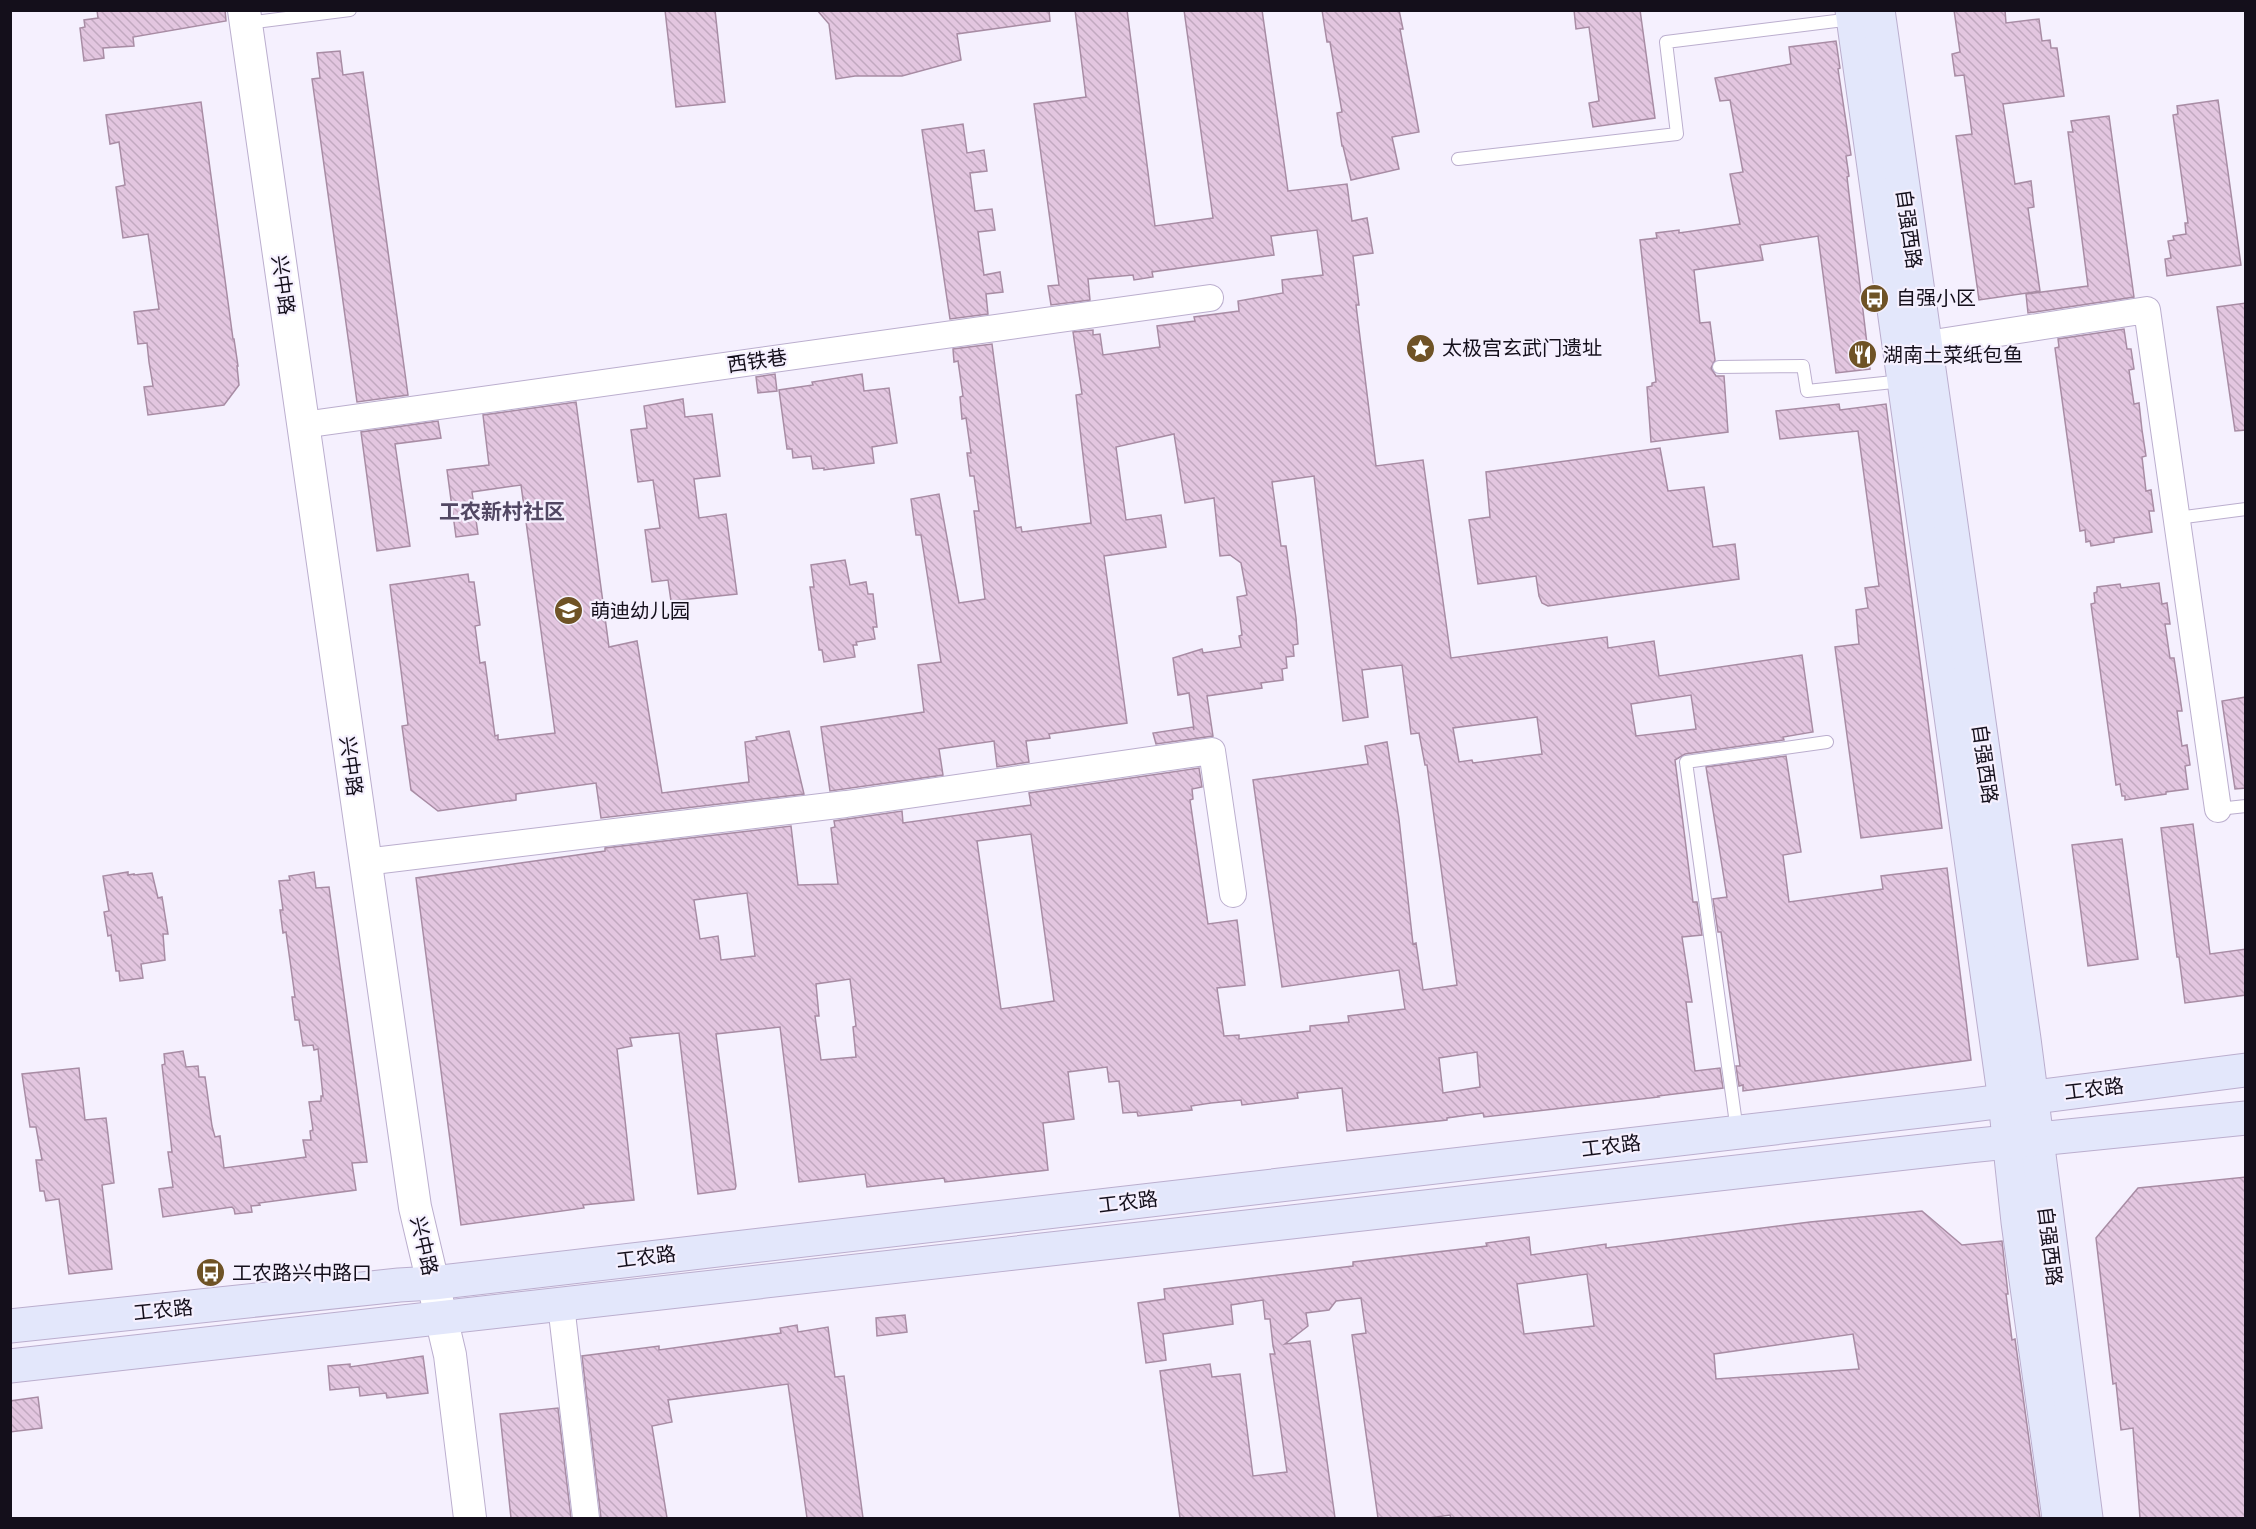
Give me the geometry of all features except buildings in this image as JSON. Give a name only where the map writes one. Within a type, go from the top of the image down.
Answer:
[{"type":"main road","name":"自强西路","points":[[1861,13],[1912,346],[2018,1099],[2059,1518]]},
{"type":"main road","name":"自强西路","points":[[1912,346],[1904,381],[2018,1099]]},
{"type":"main road","name":"工农路","points":[[10,1326],[433,1283],[2018,1099],[2246,1070]]},
{"type":"main road","name":"工农路","points":[[10,1366],[2023,1140],[2246,1118]]},
{"type":"main road","name":"自强西路","points":[[2023,1140],[2086,1518]]},
{"type":"street","name":"兴中路","points":[[245,17],[415,1207],[450,1355],[470,1518]]},
{"type":"street","name":"西铁巷","points":[[303,425],[1210,298]]},
{"type":"street","points":[[1912,346],[2147,310],[2218,809]]},
{"type":"street","points":[[365,861],[858,802],[1212,751],[1233,894]]},
{"type":"street","points":[[561,1305],[586,1518]]},
{"type":"lane","points":[[245,17],[350,10]]},
{"type":"lane","points":[[1458,159],[1677,134],[1666,42],[1861,13]]},
{"type":"lane","points":[[1719,367],[1803,366],[1807,391],[1904,381]]},
{"type":"lane","points":[[2177,518],[2246,510]]},
{"type":"lane","points":[[1737,1132],[1686,762],[1827,742]]},
{"type":"lane","points":[[2218,809],[2246,806]]},
{"type":"place","name":"自强小区","points":[[1875,298]]},
{"type":"place","name":"太极宫玄武门遗址","points":[[1421,348]]},
{"type":"place","name":"湖南土菜纸包鱼","points":[[1862,355]]},
{"type":"place","name":"萌迪幼儿园","points":[[569,611]]},
{"type":"place","name":"工农路兴中路口","points":[[211,1273]]},
{"type":"district","name":"工农新村社区","points":[[502,512]]}]
